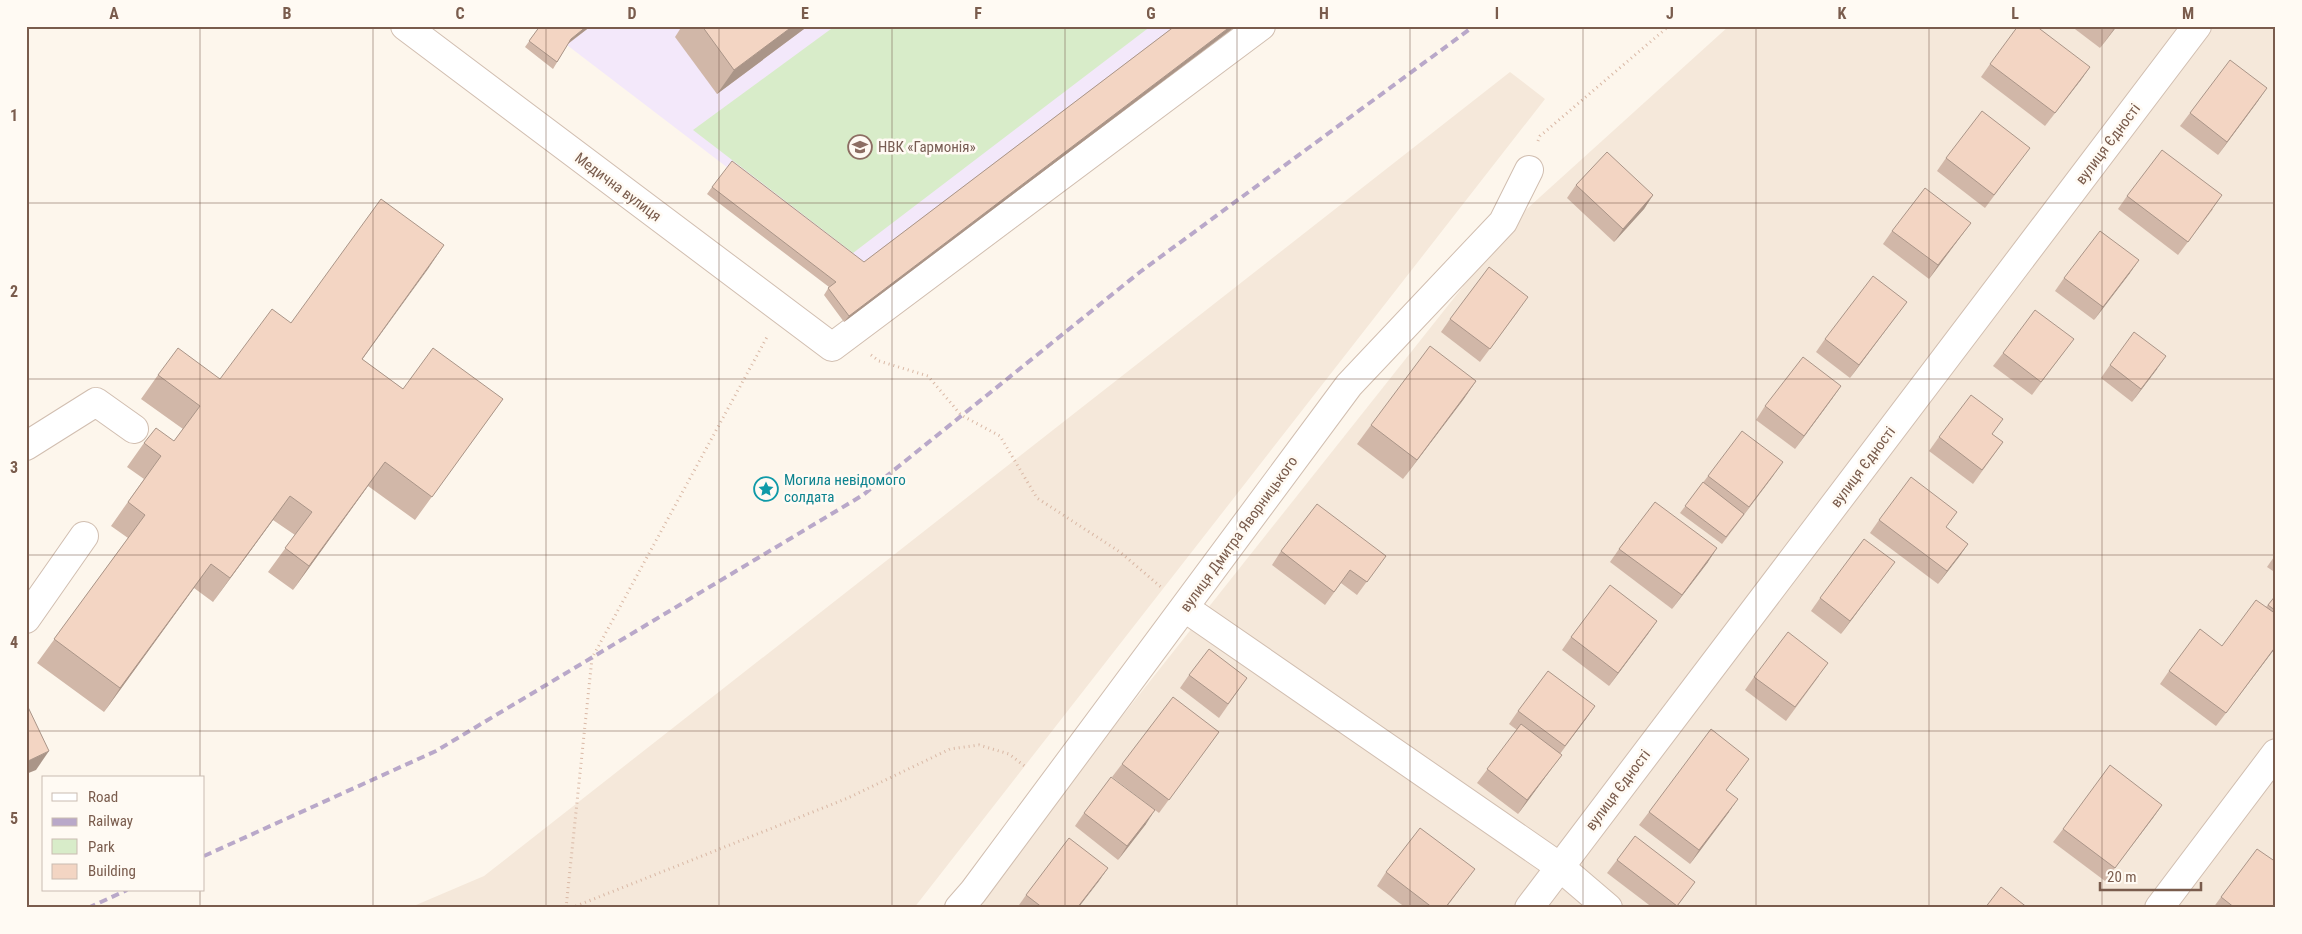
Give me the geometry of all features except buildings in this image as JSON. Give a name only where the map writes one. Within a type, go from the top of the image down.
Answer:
[{"type":"street","name":"Медична вулиця","points":[[405,26],[782,310],[839,343]]},
{"type":"street","points":[[839,343],[1261,26]]},
{"type":"street","name":"вулиця Єдності","points":[[1529,908],[2197,26]]},
{"type":"street","name":"вулиця Дмитра Яворницького","points":[[959,908],[1185,608],[1349,385],[1503,222],[1529,170]]},
{"type":"street","points":[[26,446],[96,402],[134,429]]},
{"type":"street","points":[[26,619],[84,536]]},
{"type":"street","points":[[1185,608],[1560,868],[1608,908]]},
{"type":"street","points":[[2159,908],[2276,753]]},
{"type":"path","points":[[1529,170],[1540,136],[1669,26]]},
{"type":"path","points":[[566,908],[592,658],[782,310]]},
{"type":"path","points":[[839,343],[880,361],[928,376],[961,415],[1000,436],[1037,498],[1120,552],[1185,608]]},
{"type":"path","points":[[571,908],[848,798],[950,749],[978,745],[1009,754],[1052,786]]},
{"type":"shaded area","name":"НВК «Гармонія»","points":[[542,26],[1179,26],[859,268]]},
{"type":"shaded area","points":[[1729,26],[2276,26],[2276,908],[970,908],[1519,216]]},
{"type":"shaded area","points":[[1510,72],[1545,99],[914,908],[409,908],[484,876]]},
{"type":"green space","name":"НВК «Гармонія»","points":[[835,26],[1151,26],[853,253],[693,130]]},
{"type":"railway","points":[[205,856],[436,751],[863,495],[1140,272],[1474,26]]},
{"type":"railway","points":[[88,908],[123,892]]},
{"type":"place","name":"НВК «Гармонія»","points":[[860,147]]},
{"type":"place","name":"Могила невідомого солдата","points":[[766,489]]}]
